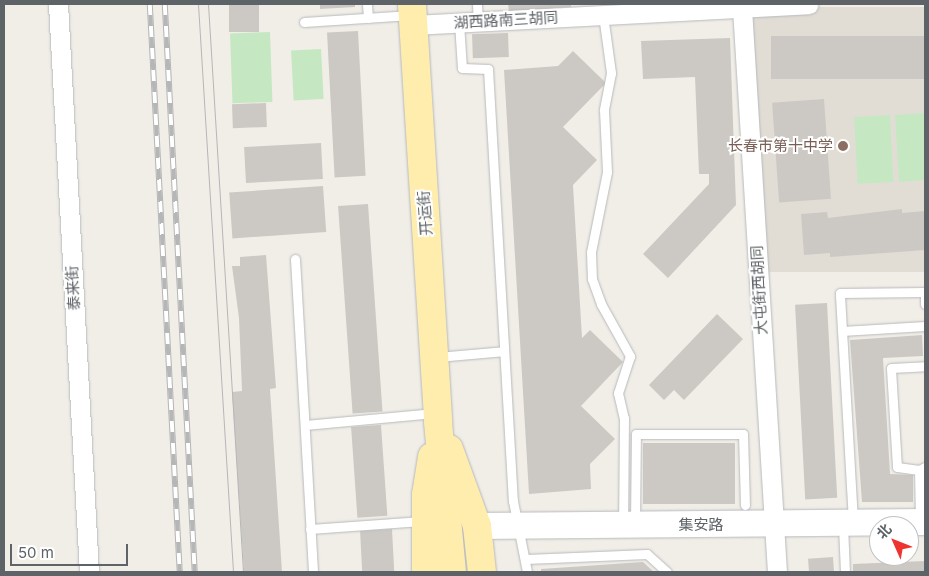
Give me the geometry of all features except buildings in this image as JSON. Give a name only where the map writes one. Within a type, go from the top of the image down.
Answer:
[{"type":"main road","name":"开运街","points":[[413,15],[438,418],[452,572]]},
{"type":"main road","name":"开运街","points":[[426,572],[426,494],[438,418]]},
{"type":"main road","name":"开运街","points":[[438,418],[477,526],[482,572]]},
{"type":"street","name":"泰来街","points":[[58,4],[89,572]]},
{"type":"street","name":"湖西路南三胡同","points":[[413,15],[459,23],[478,13],[603,15],[742,6],[808,4]]},
{"type":"street","name":"大屯街西胡同","points":[[742,6],[776,572]]},
{"type":"street","name":"集安路","points":[[477,526],[773,525],[923,522]]},
{"type":"lane","points":[[367,4],[368,18]]},
{"type":"lane","points":[[304,22],[413,15]]},
{"type":"lane","points":[[603,15],[611,73],[604,110],[606,172],[591,252],[592,278],[601,304],[630,356],[618,393],[624,418],[629,525]]},
{"type":"lane","points":[[459,23],[462,68],[488,69],[513,501],[526,559],[527,572]]},
{"type":"lane","points":[[295,259],[313,572]]},
{"type":"lane","points":[[846,572],[848,524],[840,293],[925,292],[925,304]]},
{"type":"lane","points":[[842,331],[925,326]]},
{"type":"lane","points":[[434,357],[504,351]]},
{"type":"lane","points":[[923,522],[922,469],[897,466],[891,368],[925,366]]},
{"type":"lane","points":[[304,424],[438,418]]},
{"type":"lane","points":[[629,525],[636,434],[742,434],[745,505]]},
{"type":"lane","points":[[310,529],[426,520]]},
{"type":"lane","points":[[526,559],[647,554],[667,572]]},
{"type":"shaded area","name":"长春市第十中学","points":[[753,7],[925,7],[925,272],[753,272]]},
{"type":"green space","points":[[270,32],[272,102],[232,103],[230,33]]},
{"type":"green space","points":[[321,49],[324,99],[294,101],[291,51]]},
{"type":"green space","points":[[925,113],[925,180],[899,182],[895,115]]},
{"type":"green space","points":[[890,115],[894,182],[858,184],[854,117]]},
{"type":"tram line","points":[[198,4],[233,572]]},
{"type":"tram line","points":[[208,4],[243,572]]},
{"type":"railway","points":[[150,4],[180,572]]},
{"type":"railway","points":[[165,4],[195,572]]},
{"type":"place","name":"长春市第十中学","points":[[843,146]]}]
